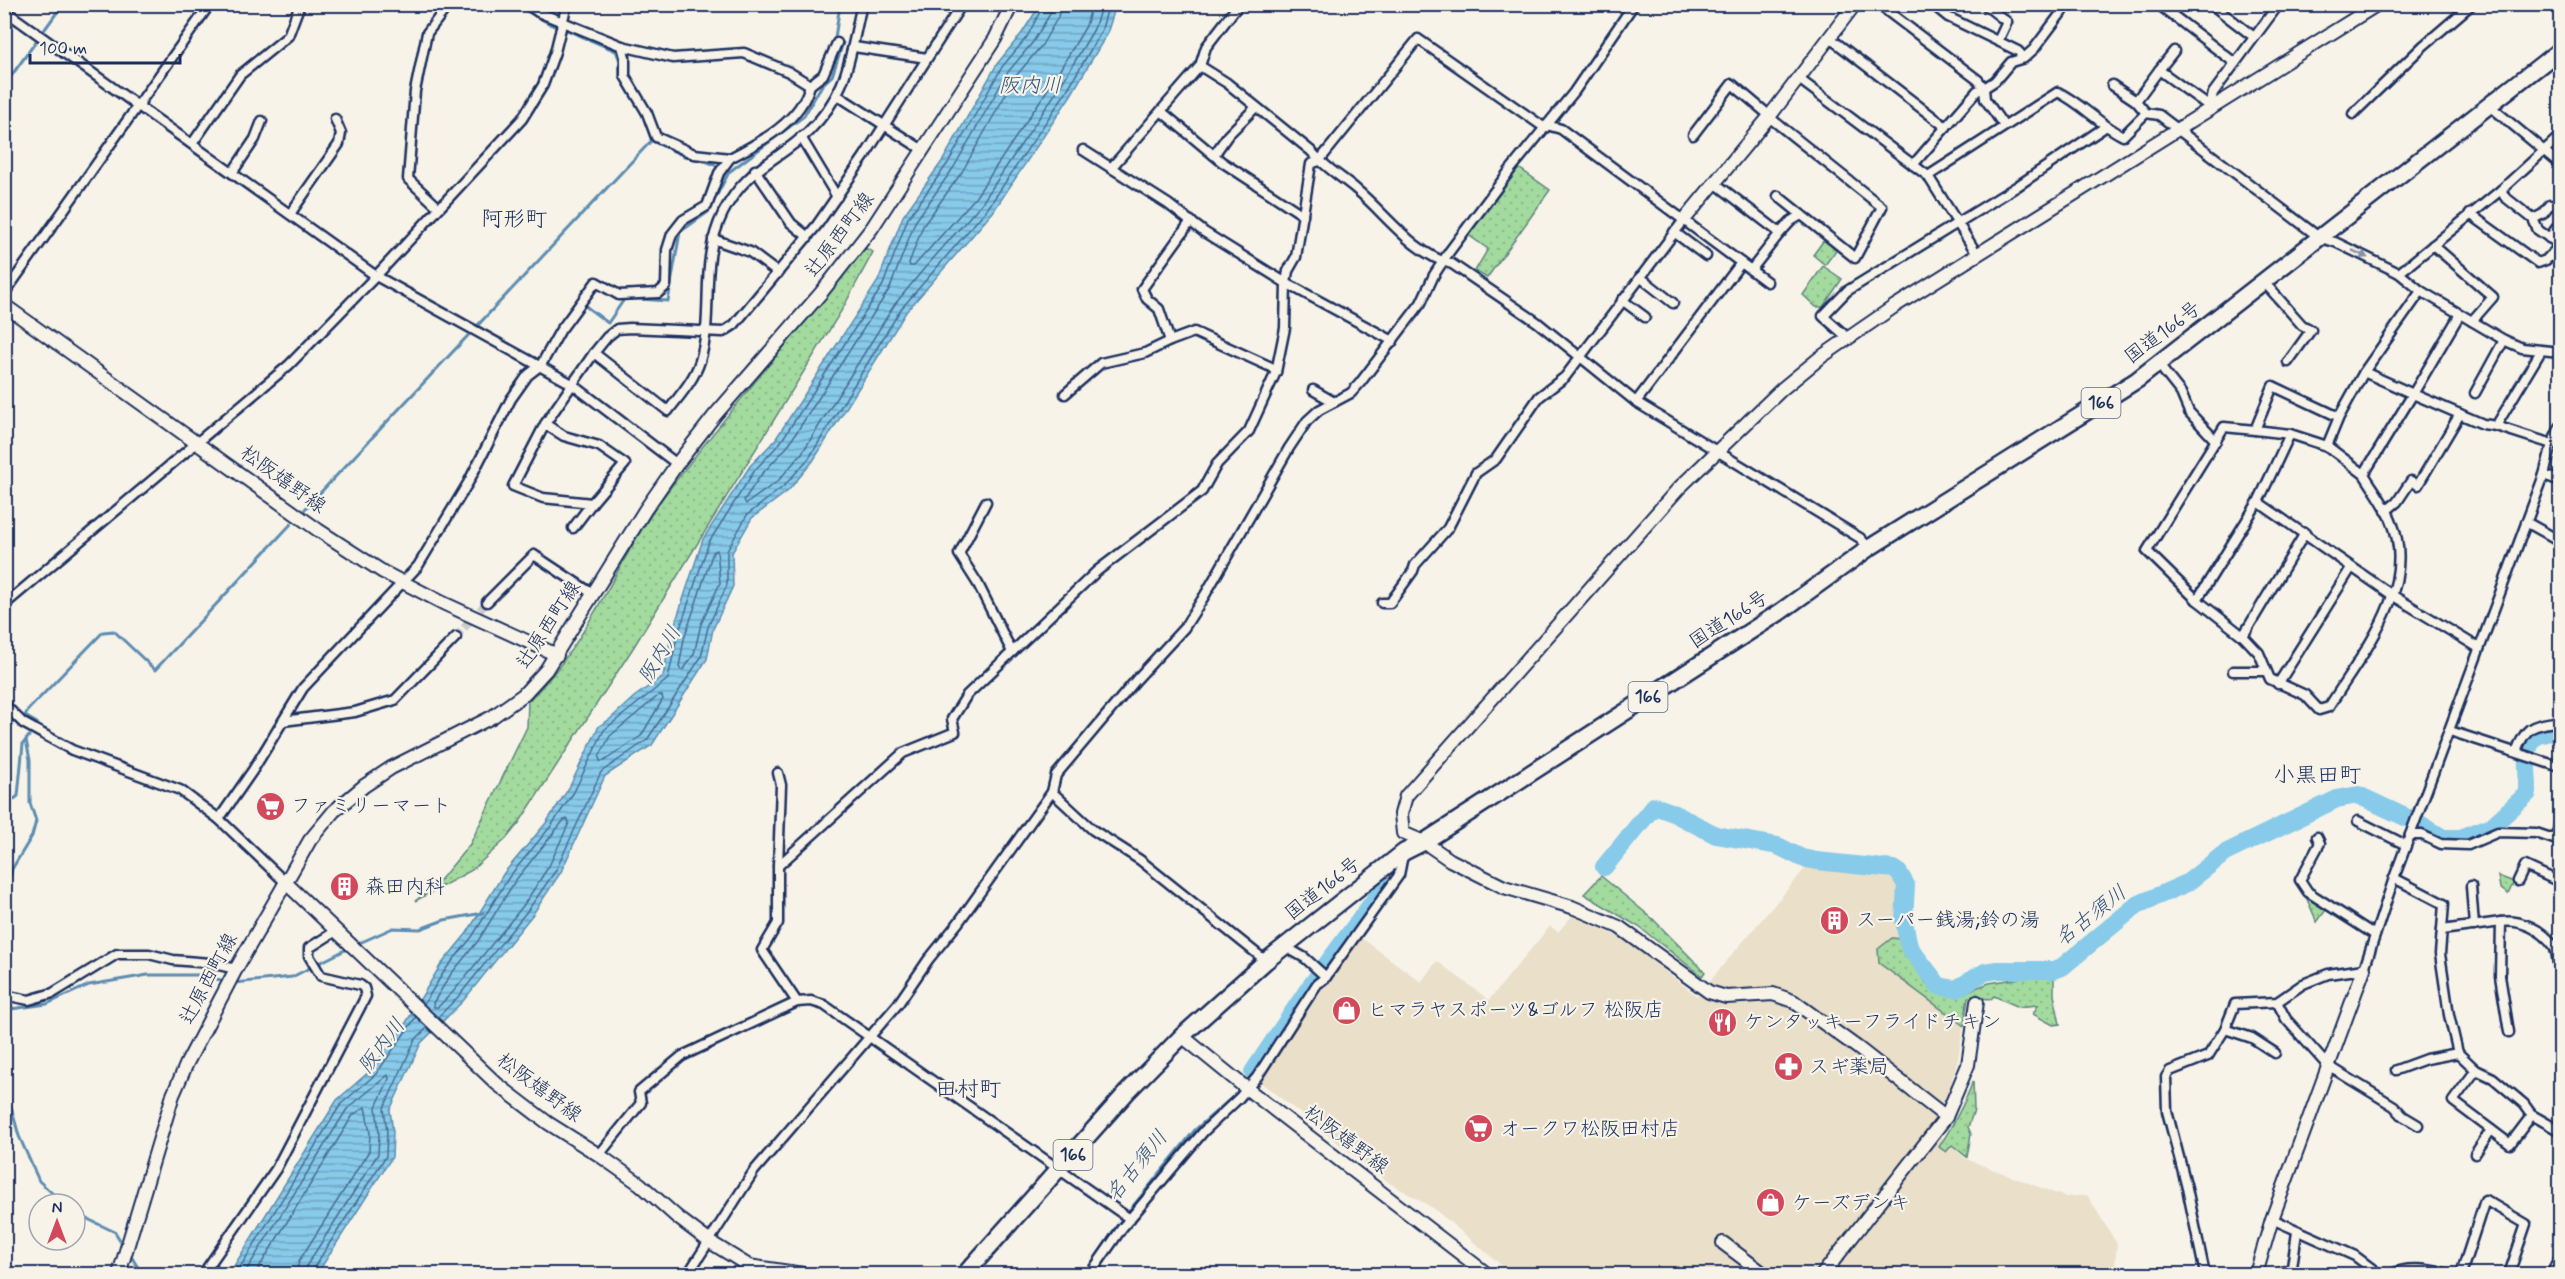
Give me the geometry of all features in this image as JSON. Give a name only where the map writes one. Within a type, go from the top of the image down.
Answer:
[{"type":"highway","name":"国道166号","points":[[965,1275],[1127,1092],[1182,1036],[1284,946],[1404,852],[1424,842],[1780,612],[1869,548],[2066,426],[2158,364],[2560,50]]},
{"type":"main road","name":"辻原西町線","points":[[118,1275],[173,1095],[196,1043],[310,840],[334,811],[391,768],[484,722],[508,707],[536,682],[557,655],[645,510],[677,464],[715,415],[760,365],[862,242],[995,39],[1012,4]]},
{"type":"main road","points":[[1684,220],[1799,79],[1855,4]]},
{"type":"main road","points":[[1947,1117],[1792,1001],[1773,994],[1725,997],[1708,992],[1619,927],[1572,907],[1504,886],[1450,860],[1424,842],[1403,833],[1401,814],[1410,790],[1658,510],[1782,389],[1848,338],[1977,254],[2378,4]]},
{"type":"main road","name":"松阪嬉野線","points":[[4,305],[318,530],[402,582],[557,655]]},
{"type":"main road","name":"松阪嬉野線","points":[[285,882],[497,1084],[548,1123],[640,1184],[676,1217],[710,1242],[749,1266],[803,1275]]},
{"type":"main road","points":[[2256,1275],[2272,1219],[2364,969]]},
{"type":"main road","points":[[1823,1275],[1947,1117],[1968,1065],[1977,1002]]},
{"type":"main road","name":"松阪嬉野線","points":[[1182,1036],[1487,1275]]},
{"type":"main road","points":[[1723,1243],[1764,1275]]},
{"type":"street","points":[[4,294],[210,4]]},
{"type":"street","points":[[192,144],[240,75],[288,36],[300,4]]},
{"type":"street","points":[[438,207],[408,179],[415,91],[428,33],[448,4]]},
{"type":"street","points":[[527,4],[538,12],[622,46],[673,58],[744,52],[789,72],[810,85]]},
{"type":"street","points":[[4,604],[289,365],[376,276],[522,119],[543,85],[564,21],[567,4]]},
{"type":"street","points":[[594,353],[668,411],[696,368],[704,331],[707,266],[713,239],[734,195],[755,171],[801,137],[817,122],[837,95],[848,72],[862,4]]},
{"type":"street","points":[[592,502],[543,498],[513,486],[544,424],[572,384],[607,337],[617,329],[723,332],[731,328],[808,237],[837,197],[959,8],[941,4]]},
{"type":"street","points":[[1111,168],[1200,66],[1206,47],[1239,4]]},
{"type":"street","points":[[688,1275],[754,1171],[898,1004],[928,960],[958,923],[1052,792],[1056,775],[1136,680],[1184,628],[1289,447],[1307,421],[1319,410],[1351,393],[1393,341],[1421,303],[1434,275],[1476,215],[1605,49],[1634,4]]},
{"type":"street","points":[[1878,4],[1978,80],[1984,88],[1985,99],[2004,126]]},
{"type":"street","points":[[1932,4],[1948,16],[2018,51],[2024,58]]},
{"type":"street","points":[[1984,4],[2007,22],[1998,41]]},
{"type":"street","points":[[1913,165],[1977,91],[1995,81],[2012,62],[2024,58],[2034,49],[2068,4]]},
{"type":"street","points":[[2158,4],[2235,63]]},
{"type":"street","points":[[2211,4],[2254,37]]},
{"type":"street","points":[[2160,70],[2210,107],[2212,93],[2279,4]]},
{"type":"street","points":[[2353,114],[2423,46],[2472,4]]},
{"type":"street","points":[[4,10],[376,276],[572,384],[677,464]]},
{"type":"street","points":[[1830,38],[1946,127]]},
{"type":"street","points":[[778,866],[903,753],[955,732],[952,719],[967,695],[1097,572],[1202,491],[1217,464],[1249,431],[1276,372],[1285,328],[1288,271],[1296,257],[1311,164],[1318,161],[1418,39],[1546,127],[1561,129],[1767,282]]},
{"type":"street","points":[[219,819],[253,770],[303,688],[418,566],[463,493],[511,399],[528,375],[541,366],[560,331],[596,282],[619,295],[662,292],[666,286],[667,250],[672,234],[683,220],[707,206],[719,173],[728,161],[763,139],[793,115],[806,99],[810,85],[823,75],[837,43]]},
{"type":"street","points":[[622,46],[625,57],[625,76],[647,113],[656,137],[694,154],[728,161]]},
{"type":"street","points":[[854,47],[927,58]]},
{"type":"street","points":[[2136,101],[2174,51]]},
{"type":"street","points":[[1200,66],[1227,82],[1311,151],[1318,161],[1357,190],[1411,241],[1486,286],[1581,355],[1636,402],[1860,538],[1869,548]]},
{"type":"street","points":[[1799,79],[1928,176],[1977,254]]},
{"type":"street","points":[[1693,135],[1732,84],[1882,207],[1855,258],[1778,196]]},
{"type":"street","points":[[2112,85],[2136,101],[2146,113],[2159,115],[2320,238],[2335,242],[2399,273],[2421,291],[2504,340],[2522,348],[2560,352]]},
{"type":"street","points":[[1928,176],[2058,92],[2106,127],[2123,136],[2146,113]]},
{"type":"street","points":[[837,95],[923,150]]},
{"type":"street","points":[[2490,106],[2560,165]]},
{"type":"street","points":[[1214,155],[1228,135],[1256,107]]},
{"type":"street","points":[[1161,111],[1214,155],[1302,214]]},
{"type":"street","points":[[290,214],[339,144],[341,133],[335,119]]},
{"type":"street","points":[[232,173],[255,138],[262,121]]},
{"type":"street","points":[[1848,338],[1823,316],[1847,291],[2016,187],[2106,127]]},
{"type":"street","points":[[2399,273],[2501,190],[2560,136]]},
{"type":"street","points":[[801,137],[837,197]]},
{"type":"street","points":[[1083,150],[1286,283],[1393,341]]},
{"type":"street","points":[[755,171],[767,184],[791,222],[808,237]]},
{"type":"street","points":[[1715,183],[1780,233]]},
{"type":"street","points":[[2470,214],[2538,263],[2546,260],[2560,245],[2538,230],[2533,219],[2505,197],[2501,190]]},
{"type":"street","points":[[2533,219],[2543,214],[2550,205]]},
{"type":"street","points":[[1751,270],[1780,233],[1801,215]]},
{"type":"street","points":[[1382,603],[1390,603],[1415,565],[1448,528],[1476,472],[1496,459],[1539,397],[1565,377],[1684,220]]},
{"type":"street","points":[[1170,341],[1159,309],[1146,299],[1142,289],[1191,221]]},
{"type":"street","points":[[2549,238],[2560,223]]},
{"type":"street","points":[[1674,232],[1706,256]]},
{"type":"street","points":[[713,239],[750,252],[778,273]]},
{"type":"street","points":[[2433,244],[2493,297],[2472,321]]},
{"type":"street","points":[[1636,402],[1741,263]]},
{"type":"street","points":[[1640,277],[1673,303]]},
{"type":"street","points":[[2265,282],[2302,325],[2311,330],[2288,362]]},
{"type":"street","points":[[2327,446],[2339,417],[2364,372],[2421,291]]},
{"type":"street","points":[[1622,300],[1644,317]]},
{"type":"street","points":[[2364,474],[2460,314]]},
{"type":"street","points":[[1065,394],[1101,363],[1145,353],[1194,332],[1271,367],[1276,372]]},
{"type":"street","points":[[2475,393],[2504,340]]},
{"type":"street","points":[[2496,426],[2541,351]]},
{"type":"street","points":[[2158,364],[2181,393],[2189,412],[2216,441]]},
{"type":"street","points":[[2364,372],[2483,424],[2552,444]]},
{"type":"street","points":[[2255,430],[2273,386],[2339,417]]},
{"type":"street","points":[[1313,390],[1334,402]]},
{"type":"street","points":[[2386,511],[2397,502],[2411,482],[2418,485],[2460,414]]},
{"type":"street","points":[[544,424],[564,436],[599,446],[625,464],[573,528]]},
{"type":"street","points":[[2205,1275],[2187,1188],[2167,1111],[2166,1077],[2170,1071],[2208,1056],[2225,1029],[2235,1004],[2277,1002],[2303,984],[2328,974],[2364,969],[2394,878],[2560,427]]},
{"type":"street","points":[[2224,428],[2290,434],[2327,446],[2364,474],[2392,520],[2398,544],[2398,575],[2392,595],[2381,623],[2329,707],[2319,710],[2305,695],[2270,679],[2259,653],[2243,636],[2197,600],[2147,551],[2216,441],[2224,428]]},
{"type":"street","points":[[2197,600],[2258,502],[2290,434]]},
{"type":"street","points":[[2544,475],[2560,481]]},
{"type":"street","points":[[986,502],[959,554],[978,584],[1012,652]]},
{"type":"street","points":[[2258,502],[2306,533],[2351,568],[2479,648]]},
{"type":"street","points":[[2526,522],[2560,541]]},
{"type":"street","points":[[2243,636],[2306,533]]},
{"type":"street","points":[[486,602],[534,555],[593,594]]},
{"type":"street","points":[[2278,684],[2351,568]]},
{"type":"street","points":[[283,721],[355,712],[395,700],[456,637]]},
{"type":"street","points":[[2233,671],[2260,673],[2266,671]]},
{"type":"street","points":[[4,704],[24,723],[72,750],[180,790],[219,819],[285,882]]},
{"type":"street","points":[[2516,753],[2523,734],[2534,726],[2560,721]]},
{"type":"street","points":[[2450,731],[2560,767]]},
{"type":"street","points":[[777,773],[781,785],[778,923],[762,950],[797,1002]]},
{"type":"street","points":[[1052,792],[1092,830],[1140,860],[1266,961]]},
{"type":"street","points":[[2411,832],[2441,844],[2468,845],[2498,832],[2536,832],[2557,840],[2560,820]]},
{"type":"street","points":[[2358,821],[2406,845]]},
{"type":"street","points":[[2317,837],[2320,843],[2300,880],[2308,892],[2374,935]]},
{"type":"street","points":[[1090,1275],[1127,1216],[1204,1131],[1257,1077],[1323,974],[1399,875],[1404,852]]},
{"type":"street","points":[[2518,881],[2525,866],[2560,882]]},
{"type":"street","points":[[2394,878],[2444,904],[2440,954],[2449,1015],[2458,1053],[2476,1070],[2493,1078],[2524,1104],[2532,1115],[2560,1131]]},
{"type":"street","points":[[2471,886],[2474,926]]},
{"type":"street","points":[[2442,930],[2513,920],[2533,928],[2555,947],[2560,973]]},
{"type":"street","points":[[2500,922],[2500,976],[2509,1032]]},
{"type":"street","points":[[203,1275],[276,1168],[366,996],[364,988],[360,985],[321,976],[309,956],[309,948],[336,932]]},
{"type":"street","points":[[2551,943],[2560,938]]},
{"type":"street","points":[[1284,946],[1305,958],[1323,974]]},
{"type":"street","points":[[4,995],[29,1000],[53,993],[117,954],[149,954],[173,960],[210,963],[236,969]]},
{"type":"street","points":[[599,1155],[641,1103],[639,1092],[682,1056],[797,1002],[811,1001],[824,1005],[1127,1216]]},
{"type":"street","points":[[2277,1002],[2286,1019],[2327,1065],[2394,1106],[2403,1116],[2418,1125]]},
{"type":"street","points":[[2225,1029],[2252,1038],[2275,1053]]},
{"type":"street","points":[[2396,1070],[2426,1059],[2458,1053]]},
{"type":"street","points":[[2476,1070],[2453,1101],[2510,1144],[2532,1115]]},
{"type":"street","points":[[2475,1154],[2492,1130]]},
{"type":"street","points":[[2461,1275],[2485,1200],[2526,1224],[2509,1275]]},
{"type":"street","points":[[2272,1219],[2355,1256],[2379,1275]]},
{"type":"street","points":[[2278,1275],[2290,1272],[2297,1232]]},
{"type":"street","points":[[2551,1275],[2560,1256]]},
{"type":"street","points":[[2392,1275],[2404,1270],[2451,1275]]},
{"type":"shaded area","points":[[1808,865],[1894,879],[1900,884],[1900,939],[1928,985],[1945,995],[1969,993],[1958,1059],[1948,1094],[1930,1126],[1966,1159],[2065,1197],[2087,1195],[2117,1244],[2114,1274],[1512,1274],[1433,1208],[1388,1182],[1259,1081],[1320,987],[1324,986],[1359,936],[1421,982],[1437,961],[1489,1000],[1550,926],[1558,932],[1572,916],[1622,938],[1697,996]]},
{"type":"green space","points":[[1516,166],[1550,190],[1487,278],[1475,271],[1488,249],[1467,234]]},
{"type":"green space","points":[[1824,240],[1837,249],[1825,265],[1813,255]]},
{"type":"green space","points":[[865,248],[873,252],[843,308],[633,648],[519,823],[506,839],[472,870],[415,901],[437,884],[470,844],[527,727],[528,701],[568,654],[649,517],[716,430]]},
{"type":"green space","points":[[1823,266],[1842,279],[1823,307],[1816,307],[1803,295]]},
{"type":"green space","points":[[1601,876],[1653,919],[1705,972],[1702,976],[1639,927],[1584,894]]},
{"type":"green space","points":[[2498,876],[2514,882],[2508,894],[2500,888]]},
{"type":"green space","points":[[2306,897],[2326,910],[2317,922]]},
{"type":"green space","points":[[1892,938],[1901,939],[1926,983],[1944,995],[1955,996],[1989,983],[2054,973],[2054,995],[2060,1024],[2053,1025],[2033,1014],[2038,1005],[2019,1007],[1994,996],[1991,999],[1968,997],[1964,1026],[1879,963],[1878,949]]},
{"type":"green space","points":[[1973,1081],[1974,1110],[1968,1127],[1971,1134],[1967,1157],[1952,1145],[1946,1152],[1939,1147],[1958,1115]]},
{"type":"water","name":"阪内川","points":[[1040,5],[1116,5],[1107,34],[1071,95],[993,212],[906,312],[813,461],[788,491],[752,518],[732,553],[733,586],[713,629],[707,659],[652,745],[605,776],[561,872],[533,914],[463,1001],[421,1043],[390,1110],[393,1132],[392,1157],[317,1274],[229,1274],[337,1100],[371,1070],[404,1026],[440,966],[467,933],[504,873],[546,823],[569,788],[599,726],[663,676],[671,636],[703,539],[750,466],[775,440],[878,281],[903,216],[943,160],[997,64],[1022,33]]},
{"type":"waterway","points":[[4,86],[63,4]]},
{"type":"waterway","points":[[513,4],[554,26]]},
{"type":"waterway","points":[[584,305],[608,323],[625,298],[668,301],[680,232],[708,212],[729,172],[804,116],[822,85],[832,76],[843,43],[835,38],[840,4]]},
{"type":"waterway","points":[[565,29],[616,51],[620,61],[620,76],[636,103]]},
{"type":"waterway","points":[[640,108],[652,141],[684,156],[722,168]]},
{"type":"waterway","points":[[305,509],[652,140]]},
{"type":"waterway","points":[[37,723],[25,716],[28,710],[103,632],[114,631],[155,670],[291,524]]},
{"type":"waterway","name":"名古須川","points":[[1604,867],[1654,806],[1716,835],[1778,846],[1802,858],[1893,869],[1899,873],[1906,885],[1904,921],[1909,947],[1939,986],[1956,989],[1985,972],[2054,970],[2062,967],[2137,905],[2187,883],[2225,853],[2337,799],[2358,795],[2420,824],[2443,838],[2461,838],[2492,826],[2528,793],[2527,756],[2531,742],[2536,736],[2560,729]]},
{"type":"waterway","points":[[4,956],[11,906],[6,894],[12,869],[32,836],[36,821],[30,803],[30,760],[26,740],[29,736]]},
{"type":"waterway","points":[[4,807],[18,796],[23,744],[26,740]]},
{"type":"waterway","name":"名古須川","points":[[1253,1072],[1309,988],[1384,887]]},
{"type":"waterway","points":[[355,945],[393,928],[420,929],[444,920],[483,913]]},
{"type":"waterway","points":[[234,983],[292,977],[349,948]]},
{"type":"waterway","points":[[4,1010],[47,1004],[89,985],[148,975],[199,975],[225,981]]},
{"type":"waterway","points":[[4,1081],[19,1136],[39,1181],[51,1192]]},
{"type":"waterway","name":"名古須川","points":[[1085,1274],[1116,1227],[1195,1130],[1234,1096]]},
{"type":"waterway","points":[[87,1219],[115,1232],[123,1245]]},
{"type":"waterway","points":[[129,1253],[142,1274]]},
{"type":"tunnel","points":[[456,637],[487,602]]},
{"type":"place","name":"ファミリーマート","points":[[270,806]]},
{"type":"place","name":"森田内科","points":[[344,887]]},
{"type":"place","name":"スーパー銭湯;鈴の湯","points":[[1835,920]]},
{"type":"place","name":"ヒマラヤスポーツ&ゴルフ 松阪店","points":[[1347,1010]]},
{"type":"place","name":"ケンタッキーフライドチキン","points":[[1723,1022]]},
{"type":"place","name":"スギ薬局","points":[[1788,1067]]},
{"type":"place","name":"オークワ松阪田村店","points":[[1479,1129]]},
{"type":"place","name":"ケーズデンキ","points":[[1771,1203]]},
{"type":"district","name":"阿形町","points":[[514,220]]},
{"type":"district","name":"小黒田町","points":[[2317,776]]},
{"type":"district","name":"田村町","points":[[968,1090]]}]
